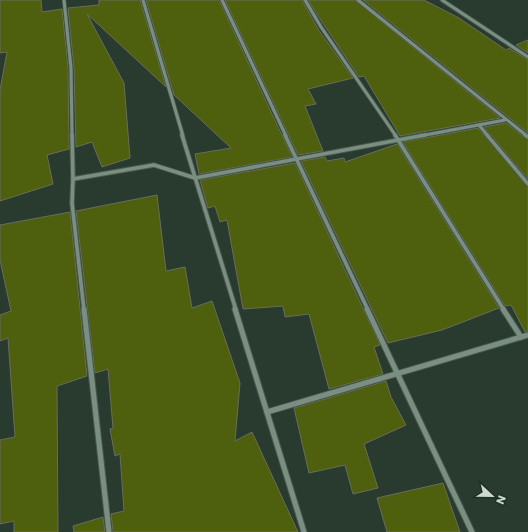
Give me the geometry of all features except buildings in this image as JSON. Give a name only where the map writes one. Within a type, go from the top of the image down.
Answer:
[{"type":"street","points":[[64,0],[72,68],[74,179],[72,203],[109,532]]},
{"type":"street","points":[[143,0],[160,52],[195,178],[304,532]]},
{"type":"street","points":[[222,0],[472,532]]},
{"type":"street","points":[[305,0],[321,27],[400,140],[521,337]]},
{"type":"street","points":[[358,0],[528,138]]},
{"type":"street","points":[[442,0],[528,57]]},
{"type":"street","points":[[74,179],[154,165],[195,178],[505,120]]},
{"type":"street","points":[[479,125],[528,184]]},
{"type":"street","points":[[267,412],[528,335]]}]
